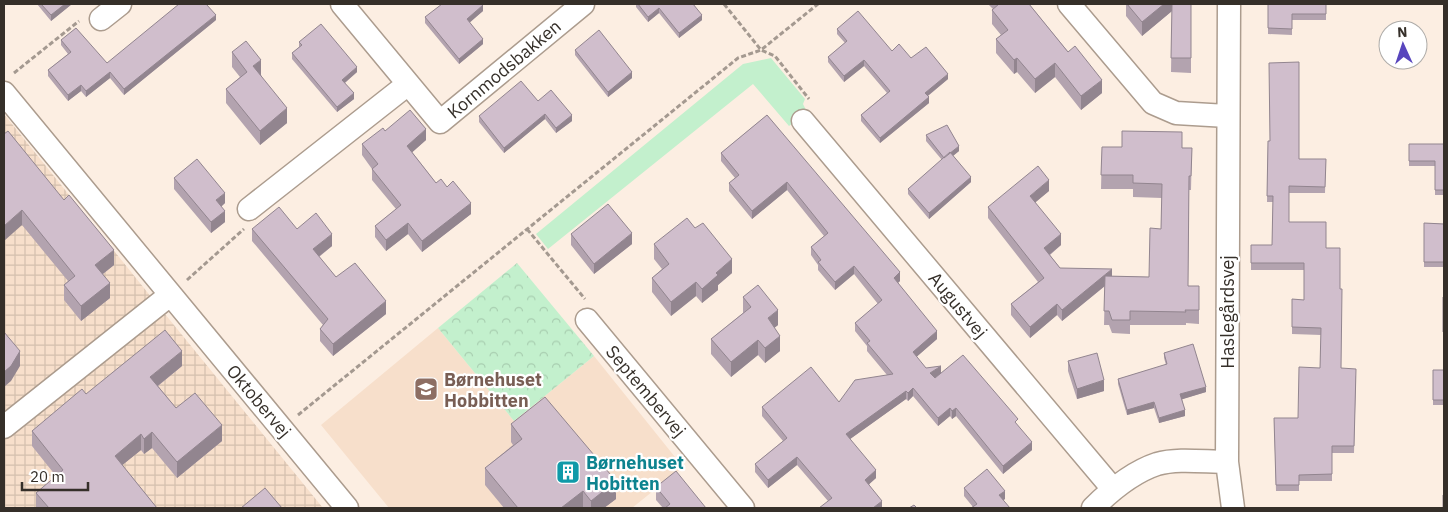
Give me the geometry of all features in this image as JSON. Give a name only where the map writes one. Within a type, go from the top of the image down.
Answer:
[{"type":"street","points":[[93,18],[120,4]]},
{"type":"street","name":"Kornmodsbakken","points":[[342,4],[440,122],[583,4]]},
{"type":"street","points":[[1070,4],[1153,103],[1176,113],[1227,116]]},
{"type":"street","name":"Haslegårdsvej","points":[[1229,4],[1227,116],[1227,462],[1233,508]]},
{"type":"street","name":"Oktobervej","points":[[7,84],[170,295],[347,508]]},
{"type":"street","points":[[250,209],[408,84]]},
{"type":"street","name":"Augustvej","points":[[804,121],[1113,488]]},
{"type":"street","points":[[4,427],[170,295]]},
{"type":"street","name":"Septembervej","points":[[587,320],[743,508]]},
{"type":"street","points":[[1093,508],[1113,488],[1155,465],[1170,462],[1227,462]]},
{"type":"path","points":[[724,4],[761,50],[775,56],[814,106],[804,121]]},
{"type":"path","points":[[282,428],[738,58],[761,50],[818,4]]},
{"type":"path","points":[[7,84],[93,18]]},
{"type":"path","points":[[170,295],[254,220],[250,209]]},
{"type":"path","points":[[527,229],[596,311],[587,320]]},
{"type":"shaded area","points":[[4,114],[156,303],[323,508],[4,508]]},
{"type":"shaded area","name":"Børnehuset Hobbitten","points":[[438,328],[514,421],[594,356],[683,467],[632,508],[389,508],[321,425]]},
{"type":"green space","points":[[771,58],[805,99],[803,104],[807,112],[789,126],[753,84],[548,249],[536,234],[743,64]]},
{"type":"green space","points":[[517,263],[594,356],[514,421],[438,328]]},
{"type":"building","points":[[41,4],[65,4],[51,15]]},
{"type":"building","points":[[179,4],[206,4],[216,15],[124,89],[110,72],[86,91],[81,85],[68,95],[48,70],[71,52],[61,40],[76,28],[107,63]]},
{"type":"building","points":[[442,4],[483,5],[467,19],[483,39],[459,59],[425,17]]},
{"type":"building","points":[[638,4],[693,4],[702,15],[679,33],[659,8],[648,17]]},
{"type":"building","points":[[999,4],[1029,4],[1068,52],[1075,46],[1102,80],[1081,96],[1055,63],[1035,79],[1017,58],[1014,60],[996,39],[1008,30],[992,10]]},
{"type":"building","points":[[1127,4],[1164,4],[1142,22]]},
{"type":"building","points":[[1172,4],[1191,4],[1191,58],[1171,58]]},
{"type":"building","points":[[1268,4],[1326,4],[1326,14],[1292,14],[1292,29],[1268,28]]},
{"type":"building","points":[[858,11],[892,51],[899,44],[911,58],[926,47],[948,74],[925,93],[929,97],[880,138],[861,115],[890,91],[864,60],[844,76],[828,57],[847,41],[837,29]]},
{"type":"building","points":[[321,24],[357,67],[342,80],[354,93],[337,107],[292,53],[302,45],[299,42]]},
{"type":"building","points":[[599,30],[632,72],[608,92],[575,50]]},
{"type":"building","points":[[246,41],[261,60],[253,66],[287,108],[260,131],[226,89],[247,72],[232,52]]},
{"type":"building","points":[[1299,62],[1299,159],[1326,159],[1325,187],[1289,186],[1289,222],[1326,222],[1326,248],[1340,248],[1340,289],[1342,289],[1341,368],[1356,369],[1354,446],[1332,446],[1332,474],[1299,475],[1299,485],[1276,485],[1274,418],[1298,418],[1299,367],[1320,368],[1321,328],[1292,327],[1292,299],[1304,300],[1304,263],[1251,263],[1251,245],[1272,245],[1273,196],[1267,196],[1268,141],[1270,141],[1269,63]]},
{"type":"building","points":[[521,81],[538,101],[551,90],[572,115],[556,128],[545,114],[504,148],[479,116]]},
{"type":"building","points":[[410,110],[426,129],[407,146],[436,183],[441,179],[447,187],[453,181],[471,203],[422,241],[408,223],[386,240],[375,226],[401,205],[372,169],[378,164],[362,144],[383,128],[385,131]]},
{"type":"building","points":[[767,115],[900,272],[894,278],[937,331],[913,352],[926,368],[941,366],[930,373],[935,378],[963,355],[1018,419],[1015,422],[1032,442],[1003,466],[956,408],[952,411],[950,408],[938,418],[913,388],[846,434],[876,470],[865,480],[882,501],[873,508],[819,508],[832,498],[797,457],[768,480],[755,464],[787,438],[762,407],[811,367],[839,402],[855,380],[893,374],[867,343],[870,341],[855,323],[882,300],[854,266],[835,282],[818,262],[821,260],[811,247],[828,233],[787,182],[752,211],[729,183],[739,175],[721,153]]},
{"type":"building","points":[[947,125],[959,146],[944,158],[926,135]]},
{"type":"building","points":[[8,131],[64,200],[69,195],[114,250],[95,265],[110,283],[81,306],[64,285],[75,276],[22,210],[4,226],[4,134]]},
{"type":"building","points":[[1122,131],[1182,132],[1182,148],[1192,148],[1191,176],[1189,176],[1188,286],[1199,286],[1199,310],[1185,310],[1186,312],[1130,311],[1130,320],[1112,320],[1109,311],[1104,311],[1105,276],[1149,277],[1150,228],[1161,229],[1162,184],[1133,183],[1133,175],[1101,175],[1102,147],[1122,147]]},
{"type":"building","points":[[1409,144],[1444,144],[1444,190],[1435,190],[1435,161],[1409,161]]},
{"type":"building","points":[[950,152],[971,177],[929,213],[908,189]]},
{"type":"building","points":[[197,159],[225,193],[216,200],[225,211],[211,222],[174,178]]},
{"type":"building","points":[[1038,166],[1049,180],[1030,196],[1061,234],[1044,248],[1060,268],[1112,269],[1062,310],[1057,304],[1030,327],[1011,304],[1044,278],[988,207]]},
{"type":"building","points":[[608,204],[632,233],[594,264],[571,234]]},
{"type":"building","points":[[279,207],[297,229],[316,213],[332,234],[313,249],[336,277],[355,263],[386,301],[333,344],[320,329],[328,319],[252,229]]},
{"type":"building","points":[[687,218],[695,228],[703,223],[732,259],[702,289],[696,282],[671,302],[652,278],[669,264],[654,244]]},
{"type":"building","points":[[1424,223],[1444,224],[1444,262],[1424,262]]},
{"type":"building","points":[[758,285],[778,310],[768,318],[780,336],[765,348],[758,340],[731,362],[711,339],[751,307],[743,297]]},
{"type":"building","points":[[1444,297],[1444,332],[1443,332]]},
{"type":"building","points":[[165,330],[182,351],[150,377],[176,408],[195,393],[222,425],[177,462],[152,432],[144,439],[141,434],[115,456],[157,508],[49,508],[36,493],[63,470],[32,431],[82,389],[86,394]]},
{"type":"building","points":[[4,332],[20,351],[11,366],[4,372]]},
{"type":"building","points":[[1193,344],[1206,387],[1180,394],[1185,410],[1159,418],[1154,402],[1127,410],[1118,379],[1167,364],[1164,353]]},
{"type":"building","points":[[1097,353],[1104,380],[1077,389],[1068,361]]},
{"type":"building","points":[[1433,370],[1444,370],[1444,400],[1433,400]]},
{"type":"building","points":[[545,397],[616,481],[591,501],[583,491],[561,508],[518,508],[485,468],[522,439],[511,424]]},
{"type":"building","points":[[987,469],[1005,491],[999,495],[1010,508],[971,508],[977,504],[964,488]]},
{"type":"building","points":[[676,471],[706,508],[665,508],[670,504],[656,487]]},
{"type":"building","points":[[265,488],[282,508],[241,508]]},
{"type":"place","name":"Børnehuset Hobbitten","points":[[426,389]]},
{"type":"place","name":"Børnehuset Hobitten","points":[[568,472]]}]
